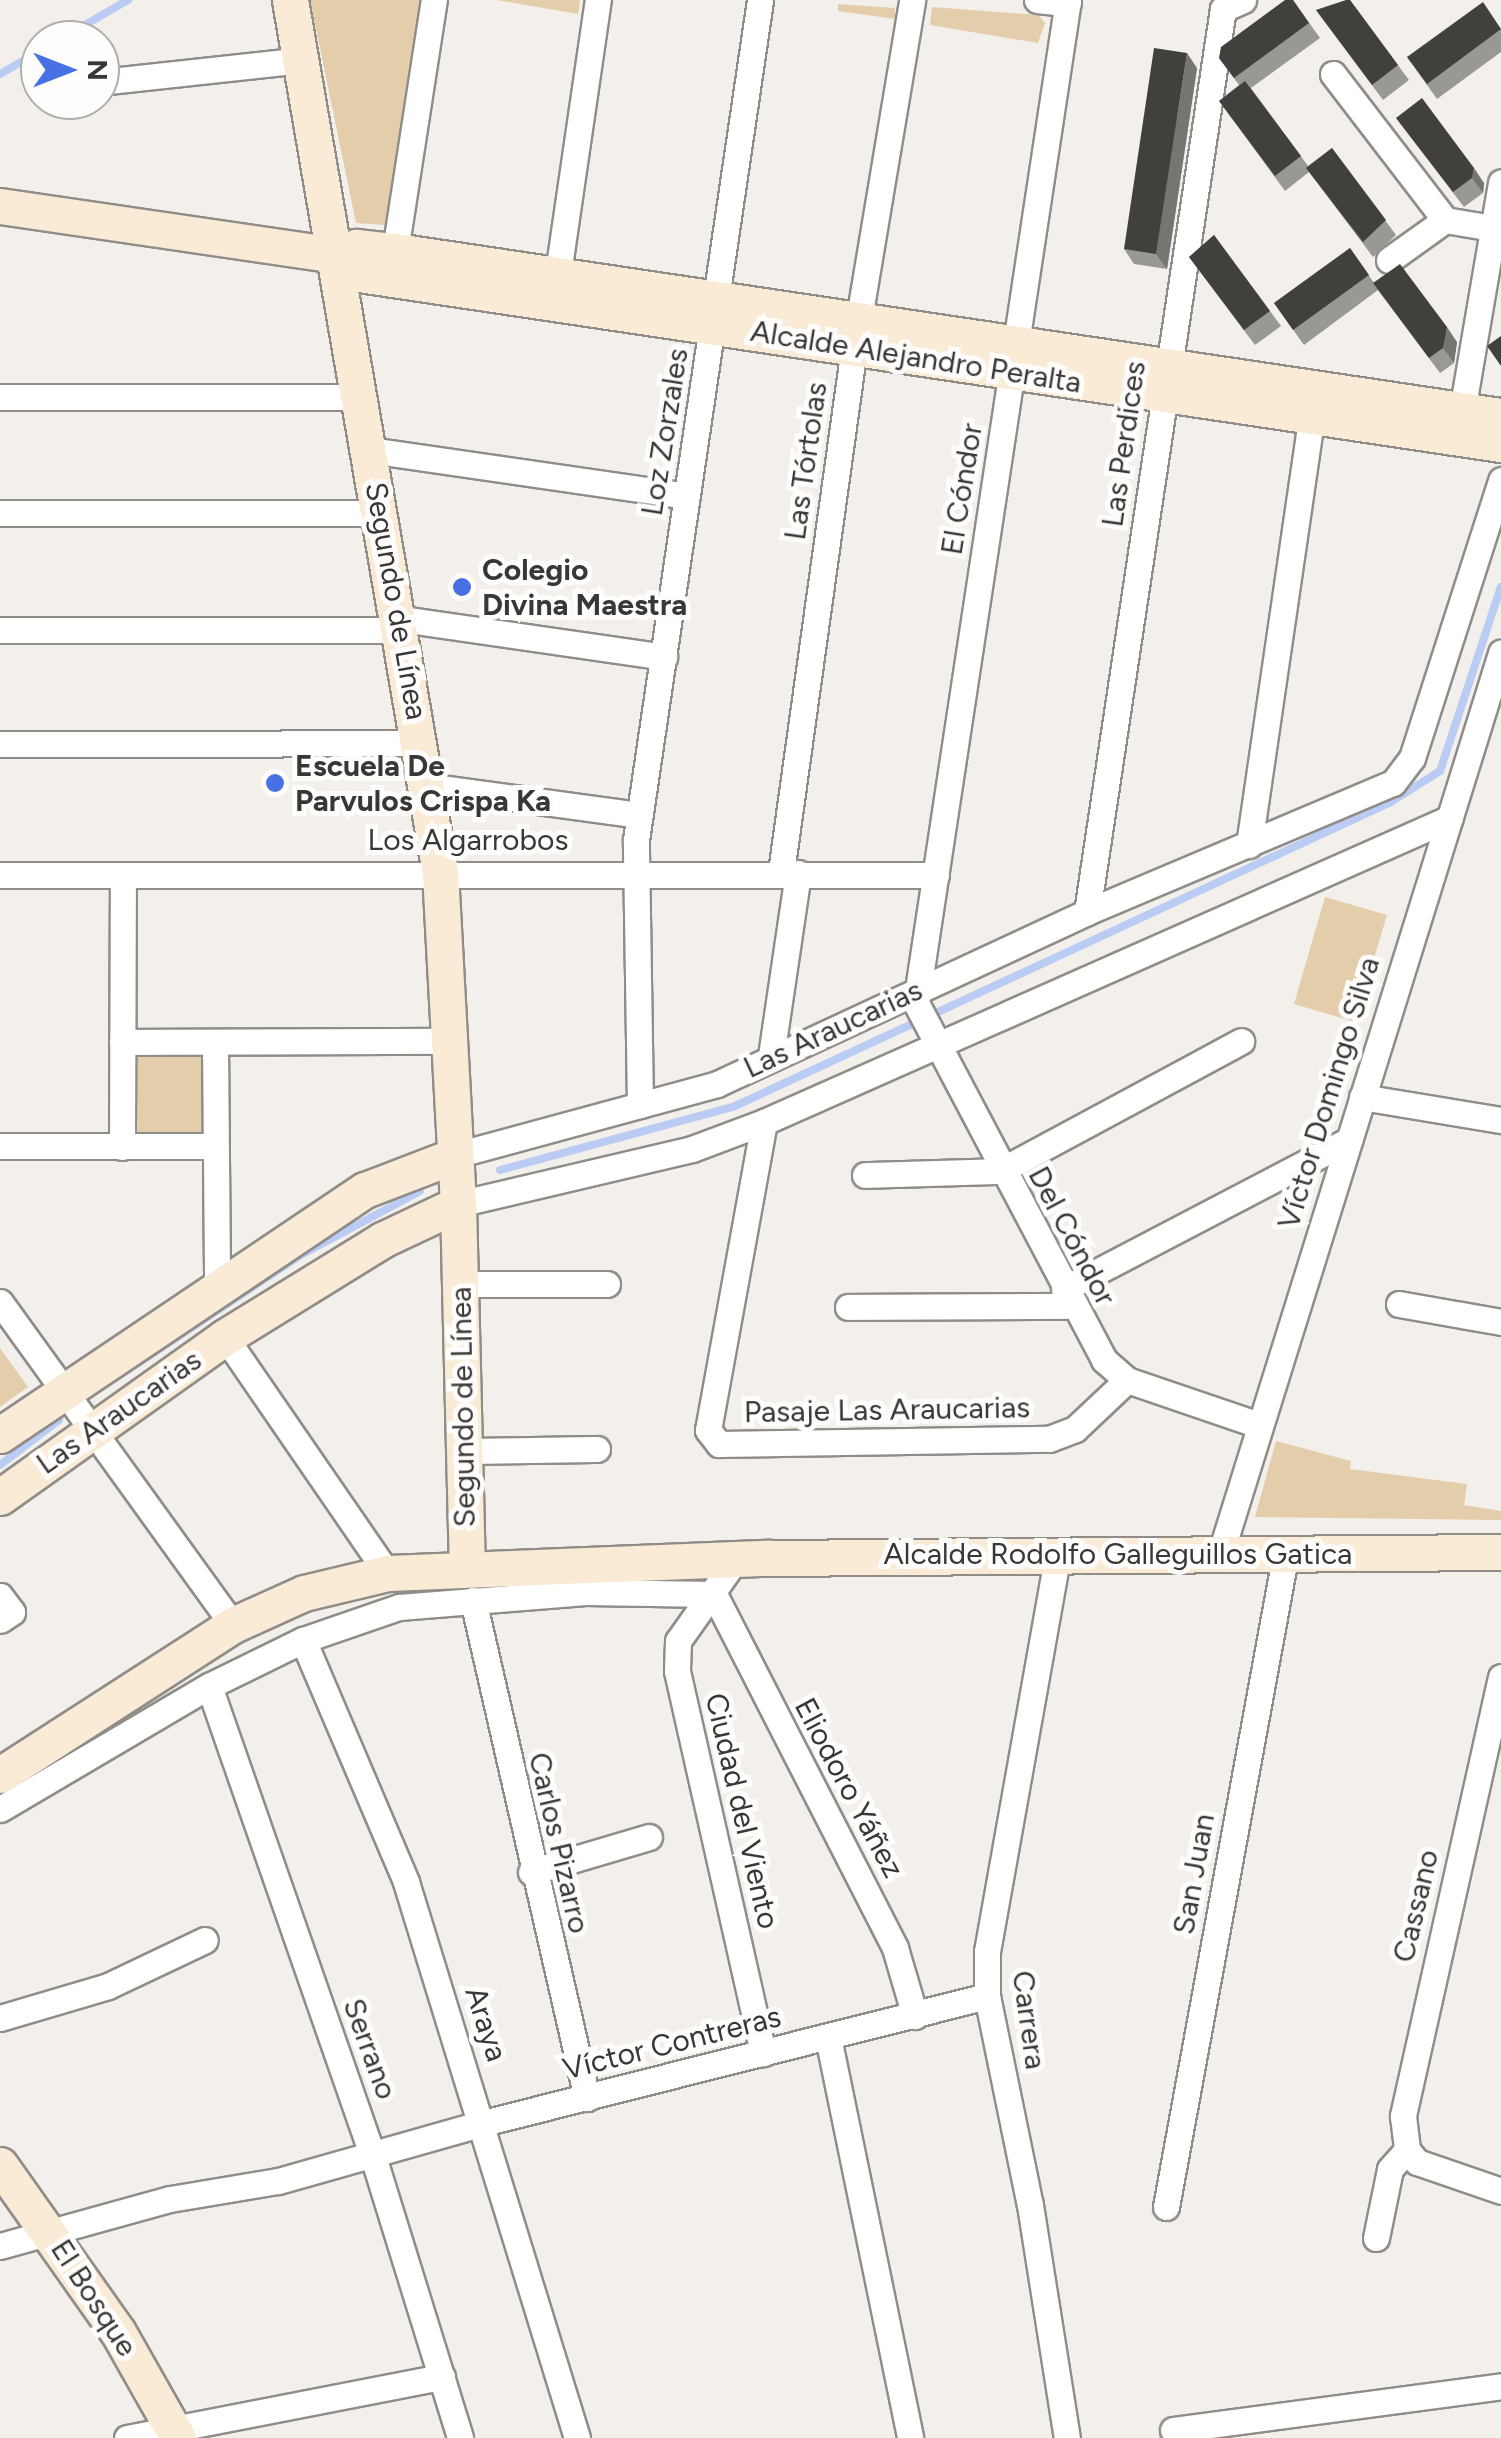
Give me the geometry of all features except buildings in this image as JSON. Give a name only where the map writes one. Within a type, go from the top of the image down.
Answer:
[{"type":"street","name":"Segundo de Línea","points":[[290,0],[401,624],[440,872],[456,1155],[470,1584]]},
{"type":"street","points":[[395,250],[434,0]]},
{"type":"street","points":[[558,273],[598,0]]},
{"type":"street","name":"Loz Zorzales","points":[[640,1105],[634,873],[639,815],[760,0]]},
{"type":"street","name":"Las Tórtolas","points":[[771,1056],[857,333],[912,0]]},
{"type":"street","points":[[1038,0],[1068,2]]},
{"type":"street","name":"Las Perdices","points":[[1087,912],[1223,9],[1243,0]]},
{"type":"street","name":"El Cóndor","points":[[919,996],[1068,2]]},
{"type":"street","points":[[120,80],[301,60]]},
{"type":"street","points":[[1333,74],[1445,220],[1493,228]]},
{"type":"street","points":[[1462,411],[1501,182]]},
{"type":"street","name":"Alcalde Alejandro Peralta","points":[[0,206],[337,256],[360,274],[716,313],[1166,380],[1501,416]]},
{"type":"street","points":[[1389,260],[1445,220]]},
{"type":"street","name":"Alcalde Alejandro Peralta","points":[[337,256],[356,246],[558,273],[716,313]]},
{"type":"street","name":"Alcalde Alejandro Peralta","points":[[1166,380],[1312,416],[1501,444]]},
{"type":"street","points":[[0,397],[360,397]]},
{"type":"street","points":[[1249,845],[1312,416]]},
{"type":"street","points":[[369,450],[687,496]]},
{"type":"street","name":"Las Araucarias","points":[[0,1435],[62,1388],[365,1190],[456,1155],[717,1084],[771,1056],[919,996],[1087,912],[1392,783],[1404,772],[1501,480]]},
{"type":"street","points":[[0,513],[381,513]]},
{"type":"street","points":[[0,630],[401,624],[664,657]]},
{"type":"street","name":"Víctor Domingo Silva","points":[[1221,1552],[1501,654]]},
{"type":"street","points":[[0,744],[420,743]]},
{"type":"street","points":[[427,786],[639,815]]},
{"type":"street","name":"Las Araucarias","points":[[0,1497],[226,1337],[382,1240],[458,1204],[692,1148],[764,1122],[934,1039],[1450,818]]},
{"type":"street","name":"Los Algarrobos","points":[[0,874],[936,875]]},
{"type":"street","points":[[122,1147],[123,875]]},
{"type":"street","name":"Del Cóndor","points":[[919,996],[934,1039],[1000,1170],[1104,1360],[1127,1380],[1259,1425]]},
{"type":"street","points":[[122,1042],[451,1041]]},
{"type":"street","points":[[865,1175],[1000,1170],[1240,1041]]},
{"type":"street","points":[[215,1042],[217,1284]]},
{"type":"street","points":[[1362,1098],[1501,1120]]},
{"type":"street","name":"Pasaje Las Araucarias","points":[[764,1122],[708,1430],[720,1444],[1048,1439],[1075,1429],[1127,1380]]},
{"type":"street","points":[[848,1307],[1068,1297],[1349,1140]]},
{"type":"street","points":[[0,1146],[213,1146]]},
{"type":"street","points":[[460,1284],[607,1284]]},
{"type":"street","points":[[1399,1304],[1501,1322]]},
{"type":"street","points":[[2,1311],[233,1625]]},
{"type":"street","points":[[226,1337],[387,1573]]},
{"type":"street","points":[[466,1451],[597,1449]]},
{"type":"street","name":"San Juan","points":[[1166,2207],[1286,1552]]},
{"type":"street","name":"Alcalde Rodolfo Galleguillos Gatica","points":[[0,1809],[209,1686],[303,1640],[470,1584],[736,1559],[1058,1553],[1501,1552]]},
{"type":"street","name":"Carrera","points":[[1058,1553],[987,1951],[987,1996],[1030,2204],[1067,2438]]},
{"type":"street","points":[[714,1594],[736,1559]]},
{"type":"street","name":"Alcalde Rodolfo Galleguillos Gatica","points":[[0,1775],[233,1625],[304,1593],[387,1573],[470,1584],[691,1589],[714,1594]]},
{"type":"street","name":"Carlos Pizarro","points":[[470,1584],[531,1872],[587,2098]]},
{"type":"street","name":"Eliodoro Yáñez","points":[[714,1594],[894,1948],[915,2016]]},
{"type":"street","name":"Ciudad del Viento","points":[[714,1594],[678,1641],[677,1670],[763,2054]]},
{"type":"street","points":[[0,1596],[12,1612],[0,1620]]},
{"type":"street","name":"Araya","points":[[303,1640],[406,1882],[483,2122],[577,2438]]},
{"type":"street","name":"Cassano","points":[[1407,2150],[1403,2116],[1501,1677]]},
{"type":"street","name":"Serrano","points":[[209,1686],[372,2153],[460,2438]]},
{"type":"street","points":[[531,1872],[649,1837]]},
{"type":"street","points":[[0,2018],[108,1986],[205,1940]]},
{"type":"street","name":"Víctor Contreras","points":[[0,2246],[987,1996]]},
{"type":"street","points":[[828,2037],[910,2438]]},
{"type":"street","points":[[1376,2238],[1390,2169],[1407,2150],[1428,2168],[1501,2191]]},
{"type":"street","name":"El Bosque","points":[[0,2164],[53,2234],[176,2433]]},
{"type":"street","points":[[127,2438],[176,2433],[442,2377]]},
{"type":"street","points":[[1173,2430],[1277,2428],[1501,2386]]},
{"type":"shaded area","points":[[310,0],[422,0],[385,225],[356,223]]},
{"type":"shaded area","points":[[497,0],[580,0],[578,14]]},
{"type":"shaded area","points":[[838,4],[895,8],[895,19],[838,11]]},
{"type":"shaded area","points":[[932,7],[1038,15],[1045,23],[1038,43],[930,25]]},
{"type":"shaded area","points":[[1325,897],[1387,915],[1355,1022],[1294,1004]]},
{"type":"shaded area","points":[[208,1049],[206,1132],[138,1134],[137,1053]]},
{"type":"shaded area","points":[[0,1348],[28,1387],[0,1407]]},
{"type":"shaded area","points":[[1276,1441],[1351,1461],[1350,1469],[1467,1484],[1464,1505],[1501,1511],[1501,1520],[1255,1517]]},
{"type":"waterway","points":[[94,20],[128,0]]},
{"type":"waterway","points":[[0,74],[20,62]]},
{"type":"waterway","points":[[500,1170],[735,1106],[1389,803],[1440,771],[1501,587]]},
{"type":"waterway","points":[[114,1379],[299,1256],[420,1191]]},
{"type":"waterway","points":[[0,1465],[59,1420]]},
{"type":"place","name":"Colegio Divina Maestra","points":[[462,587]]},
{"type":"place","name":"Escuela De Parvulos Crispa Ka","points":[[275,783]]}]
